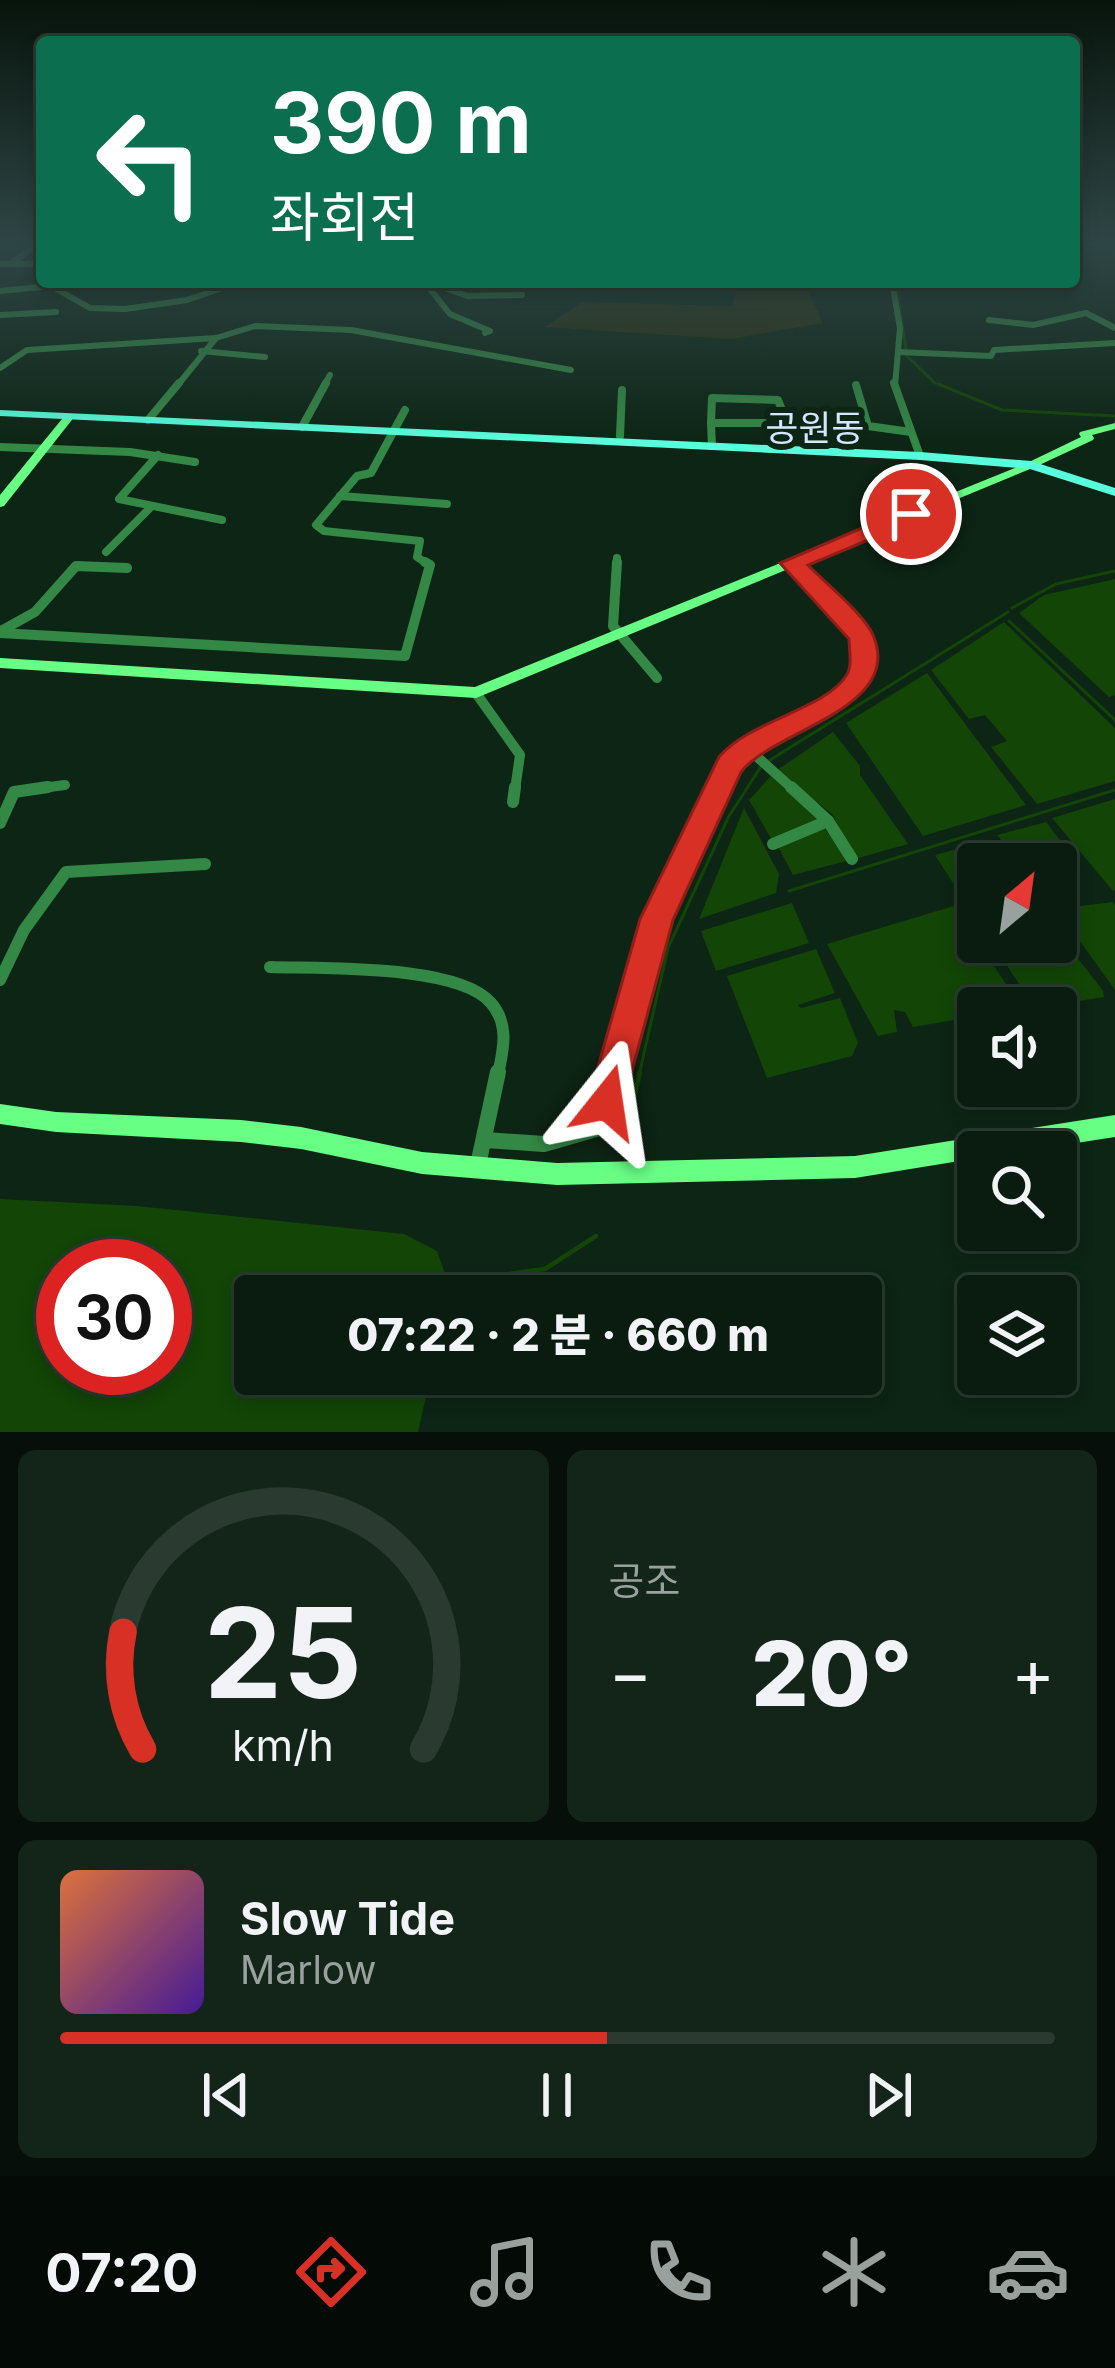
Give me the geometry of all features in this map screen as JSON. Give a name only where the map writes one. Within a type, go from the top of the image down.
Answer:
[{"type":"main road","points":[[0,413],[920,456],[1031,465],[1115,492]]},
{"type":"main road","points":[[0,503],[70,416]]},
{"type":"main road","points":[[0,663],[476,693],[1031,465],[1089,438],[1084,434],[1115,426]]},
{"type":"main road","points":[[0,1114],[56,1122],[241,1131],[422,1162],[557,1174],[855,1167],[1115,1126]]},
{"type":"street","points":[[443,309],[490,331],[485,333]]},
{"type":"street","points":[[897,309],[900,328],[894,384],[920,456]]},
{"type":"street","points":[[0,315],[56,312]]},
{"type":"street","points":[[989,320],[1033,325],[1086,313],[1115,328]]},
{"type":"street","points":[[148,420],[201,351],[215,338],[242,326],[328,328],[571,370]]},
{"type":"street","points":[[0,368],[27,350],[215,338]]},
{"type":"street","points":[[898,352],[991,356],[994,350],[1011,346],[1115,343]]},
{"type":"street","points":[[201,351],[266,357]]},
{"type":"street","points":[[302,427],[330,375]]},
{"type":"street","points":[[856,386],[864,415],[875,430],[911,432]]},
{"type":"street","points":[[620,436],[622,390]]},
{"type":"street","points":[[711,423],[787,424],[778,400],[712,398],[711,423],[712,446]]},
{"type":"street","points":[[0,632],[405,656],[430,565],[418,557],[422,546],[415,538],[316,529],[357,476],[371,473],[405,410]]},
{"type":"street","points":[[814,413],[864,415]]},
{"type":"street","points":[[0,447],[195,461]]},
{"type":"street","points":[[158,455],[118,496],[121,502],[222,520]]},
{"type":"street","points":[[340,496],[447,505]]},
{"type":"street","points":[[106,552],[150,508]]},
{"type":"street","points":[[617,558],[610,616],[618,634],[657,678]]},
{"type":"street","points":[[486,1140],[544,1144],[596,1129],[657,919],[730,765],[745,746],[789,727],[855,687],[863,668],[862,636],[792,563]]},
{"type":"street","points":[[0,632],[35,612],[76,566],[127,568]]},
{"type":"street","points":[[476,693],[520,755],[513,802]]},
{"type":"street","points":[[745,746],[827,820],[852,859]]},
{"type":"street","points":[[0,823],[14,792],[65,784]]},
{"type":"street","points":[[773,844],[827,820]]},
{"type":"street","points":[[0,980],[24,930],[66,872],[205,863]]},
{"type":"street","points":[[270,967],[442,980],[483,995],[503,1024],[505,1042],[478,1165]]},
{"type":"shaded area","points":[[572,309],[816,309],[823,323],[731,339],[545,327]]},
{"type":"shaded area","points":[[1115,579],[1115,695],[1109,697],[1019,613],[1044,595]]},
{"type":"shaded area","points":[[1004,622],[1115,728],[1115,781],[1037,804],[991,747],[1007,741],[985,715],[969,719],[931,670]]},
{"type":"shaded area","points":[[927,673],[1026,805],[923,836],[846,723]]},
{"type":"shaded area","points":[[833,732],[908,844],[855,859],[832,814],[776,771]]},
{"type":"shaded area","points":[[771,776],[818,820],[773,842],[749,800]]},
{"type":"shaded area","points":[[1115,799],[1115,890],[1077,843],[1052,818]]},
{"type":"shaded area","points":[[744,808],[779,874],[776,893],[699,919]]},
{"type":"shaded area","points":[[1046,822],[1062,843],[1004,843],[997,835]]},
{"type":"shaded area","points":[[823,827],[850,860],[793,875],[777,845]]},
{"type":"shaded area","points":[[957,849],[957,889],[935,855]]},
{"type":"shaded area","points":[[792,903],[809,943],[716,971],[701,931]]},
{"type":"shaded area","points":[[1115,905],[1115,990],[1077,937],[1077,906]]},
{"type":"shaded area","points":[[954,906],[957,963],[992,963],[1008,987],[957,987],[957,1020],[913,1027],[905,1012],[894,1010],[897,1032],[878,1036],[827,944]]},
{"type":"shaded area","points":[[816,949],[835,993],[798,1005],[840,998],[858,1043],[852,1056],[767,1078],[727,976]]},
{"type":"shaded area","points":[[1077,957],[1104,997],[1077,1001],[1077,987],[1021,987],[1005,963],[1077,963]]},
{"type":"shaded area","points":[[0,1199],[137,1206],[404,1234],[437,1251],[446,1275],[234,1275],[234,1395],[426,1395],[418,1432],[0,1432]]},
{"type":"waterway","points":[[900,309],[906,350]]},
{"type":"waterway","points":[[907,356],[935,383]]},
{"type":"waterway","points":[[938,384],[1002,410],[1115,416]]},
{"type":"waterway","points":[[1012,608],[1056,584],[1115,571]]},
{"type":"waterway","points":[[770,760],[1008,612]]},
{"type":"waterway","points":[[1009,621],[1115,720]]},
{"type":"waterway","points":[[639,1075],[668,948],[729,816],[762,765]]},
{"type":"waterway","points":[[789,891],[1115,790]]},
{"type":"waterway","points":[[630,1116],[640,1072]]},
{"type":"waterway","points":[[500,1275],[545,1269],[596,1236]]},
{"type":"district","name":"공원동","points":[[815,428]]},
{"type":"route","points":[[607,1102],[657,919],[730,765],[745,746],[789,727],[855,687],[863,668],[862,636],[792,563],[911,514]]}]
